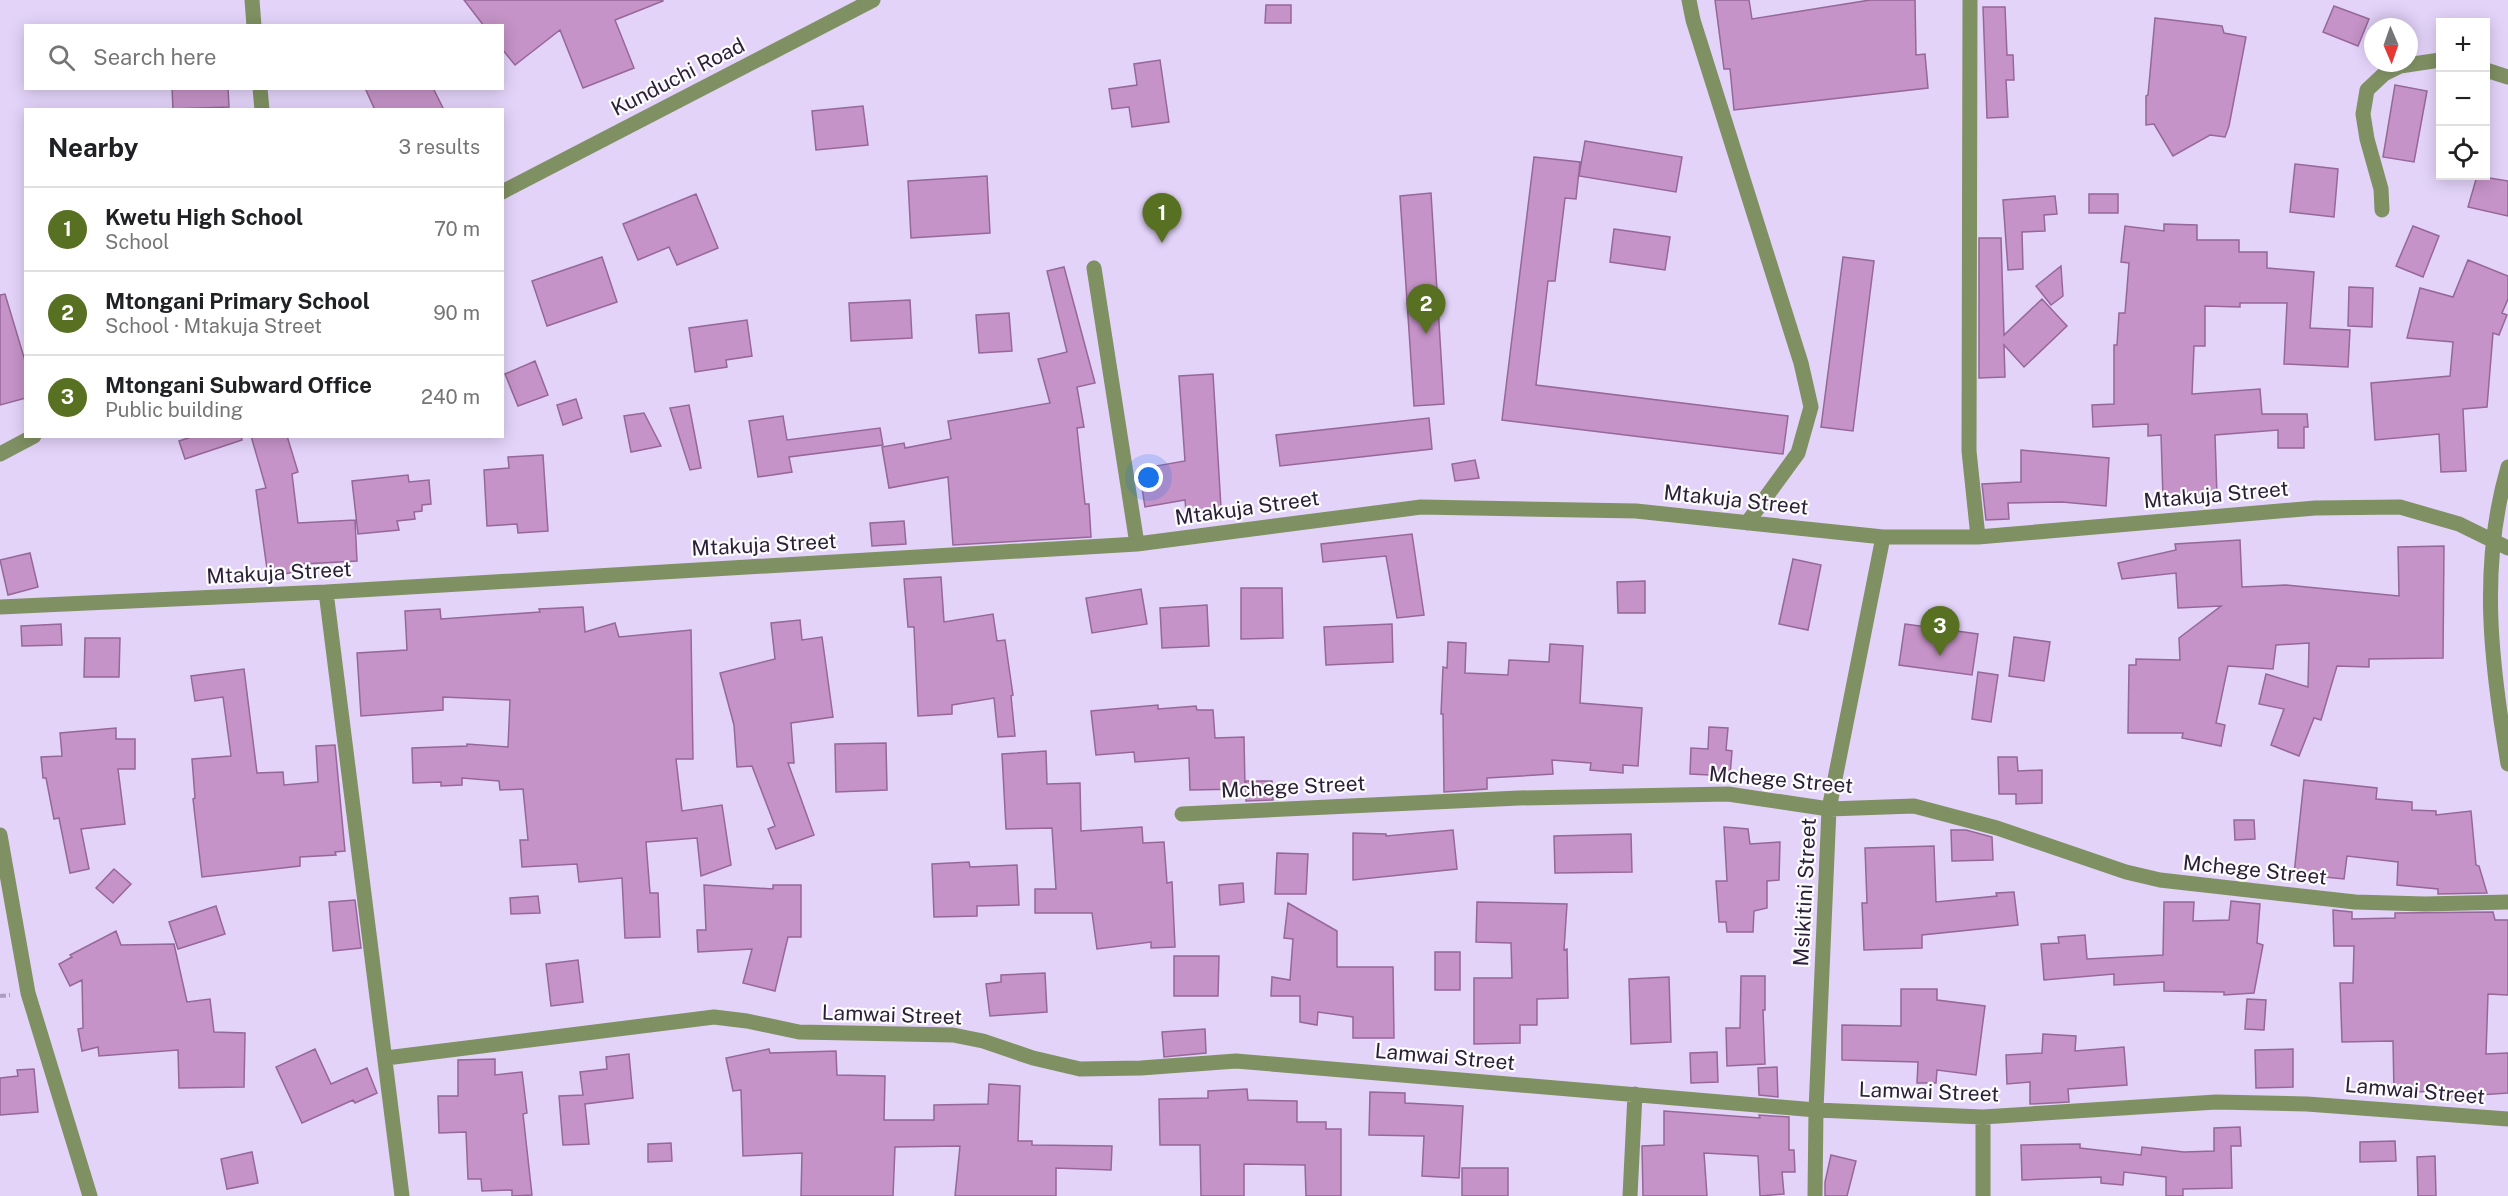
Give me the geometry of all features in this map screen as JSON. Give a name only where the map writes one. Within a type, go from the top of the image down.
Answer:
[{"type":"street","points":[[252,0],[254,24]]},
{"type":"street","name":"Kunduchi Road","points":[[504,191],[873,0]]},
{"type":"street","points":[[1689,0],[1693,20],[1801,363],[1811,406],[1798,453],[1747,523]]},
{"type":"street","points":[[1970,0],[1969,451],[1978,537]]},
{"type":"street","points":[[2382,210],[2381,189],[2367,139],[2363,114],[2367,90],[2384,74],[2400,66],[2436,61]]},
{"type":"street","points":[[2490,71],[2508,77]]},
{"type":"street","points":[[260,90],[262,108]]},
{"type":"street","points":[[1094,268],[1137,544]]},
{"type":"street","points":[[0,454],[30,438]]},
{"type":"street","points":[[2508,467],[2499,495],[2493,539],[2490,594],[2494,682],[2508,764]]},
{"type":"street","name":"Mtakuja Street","points":[[0,607],[326,592],[1137,544],[1420,507],[1636,511],[1883,537],[1978,537],[2315,508],[2400,507],[2459,524],[2508,548]]},
{"type":"street","name":"Msikitini Street","points":[[1815,1196],[1816,1110],[1829,809],[1883,537]]},
{"type":"street","points":[[326,592],[402,1196]]},
{"type":"street","name":"Mchege Street","points":[[1182,814],[1519,798],[1728,794],[1829,809],[1914,806],[1997,828],[2126,872],[2160,880],[2355,902],[2425,904],[2508,902]]},
{"type":"street","points":[[0,834],[28,993],[90,1196]]},
{"type":"street","name":"Lamwai Street","points":[[386,1058],[714,1017],[799,1032],[953,1035],[983,1041],[1033,1058],[1080,1069],[1140,1068],[1236,1060],[1816,1110],[1983,1118],[2216,1102],[2307,1104],[2508,1119]]},
{"type":"street","points":[[1630,1196],[1635,1094]]},
{"type":"street","points":[[1983,1118],[1983,1196]]},
{"type":"building","points":[[464,0],[663,1],[615,20],[634,68],[583,88],[560,30],[515,65],[504,51],[504,24],[482,24]]},
{"type":"building","points":[[1715,0],[1749,0],[1752,19],[1870,0],[1915,0],[1916,55],[1925,54],[1928,88],[1734,110],[1730,69],[1724,69]]},
{"type":"building","points":[[1266,5],[1291,5],[1291,23],[1265,23]]},
{"type":"building","points":[[2334,6],[2366,18],[2364,18],[2364,31],[2358,46],[2323,32]]},
{"type":"building","points":[[1983,7],[2005,7],[2007,55],[2013,55],[2014,80],[2006,80],[2008,117],[1987,118]]},
{"type":"building","points":[[2155,18],[2222,26],[2224,33],[2246,37],[2225,137],[2210,135],[2173,156],[2154,124],[2146,125],[2146,96],[2148,95]]},
{"type":"building","points":[[1160,60],[1169,122],[1132,127],[1129,107],[1112,109],[1109,89],[1137,85],[1134,64]]},
{"type":"building","points":[[2395,85],[2427,91],[2414,162],[2383,157]]},
{"type":"building","points":[[172,90],[228,90],[229,107],[173,108]]},
{"type":"building","points":[[366,90],[434,90],[443,108],[374,108]]},
{"type":"building","points":[[863,106],[868,145],[816,150],[812,111]]},
{"type":"building","points":[[1585,141],[1682,157],[1676,192],[1579,176]]},
{"type":"building","points":[[1534,157],[1580,162],[1576,199],[1565,198],[1555,281],[1548,281],[1536,385],[1788,416],[1783,454],[1502,420]]},
{"type":"building","points":[[2295,164],[2338,169],[2334,217],[2290,212]]},
{"type":"building","points":[[987,176],[990,233],[911,238],[908,181]]},
{"type":"building","points":[[2490,178],[2508,181],[2508,216],[2468,207],[2476,180],[2490,180]]},
{"type":"building","points":[[1431,193],[1444,404],[1414,406],[1400,196]]},
{"type":"building","points":[[696,194],[718,248],[677,265],[669,247],[638,260],[623,224]]},
{"type":"building","points":[[2089,194],[2118,194],[2118,213],[2089,213]]},
{"type":"building","points":[[2055,196],[2057,214],[2044,215],[2045,231],[2022,232],[2023,269],[2008,270],[2003,200]]},
{"type":"building","points":[[2164,224],[2197,225],[2197,240],[2239,240],[2239,252],[2267,252],[2267,268],[2314,272],[2310,328],[2350,330],[2348,367],[2284,364],[2287,303],[2240,303],[2240,307],[2205,306],[2205,346],[2194,346],[2192,394],[2260,389],[2262,414],[2307,414],[2308,427],[2304,427],[2304,448],[2278,448],[2278,430],[2215,435],[2217,496],[2163,498],[2161,435],[2148,436],[2148,424],[2093,427],[2092,405],[2114,404],[2114,345],[2117,345],[2119,313],[2125,313],[2129,263],[2121,262],[2125,226],[2164,231]]},
{"type":"building","points":[[2413,226],[2439,236],[2423,277],[2396,266]]},
{"type":"building","points":[[1614,229],[1670,237],[1665,270],[1610,262]]},
{"type":"building","points":[[1979,238],[2001,238],[2004,335],[2042,299],[2067,326],[2024,367],[2004,345],[2005,377],[1979,378]]},
{"type":"building","points":[[602,257],[617,302],[547,326],[532,281]]},
{"type":"building","points":[[1843,257],[1874,261],[1853,431],[1821,427]]},
{"type":"building","points":[[2468,260],[2508,276],[2508,299],[2502,313],[2507,315],[2499,335],[2493,333],[2487,407],[2463,409],[2466,471],[2441,472],[2439,434],[2375,440],[2371,383],[2450,376],[2453,342],[2407,338],[2420,288],[2453,297]]},
{"type":"building","points":[[2061,266],[2063,296],[2051,305],[2036,286]]},
{"type":"building","points":[[1064,267],[1095,383],[1077,387],[1084,427],[1077,428],[1085,504],[1089,504],[1091,537],[953,545],[948,477],[889,488],[882,447],[904,443],[905,448],[951,439],[948,421],[1050,403],[1038,359],[1067,352],[1047,271]]},
{"type":"building","points":[[2349,287],[2373,288],[2372,327],[2348,326]]},
{"type":"building","points":[[5,294],[24,357],[24,399],[0,405],[0,295]]},
{"type":"building","points":[[910,300],[912,338],[851,341],[849,303]]},
{"type":"building","points":[[1009,313],[1012,351],[979,353],[976,315]]},
{"type":"building","points":[[747,320],[752,356],[726,360],[727,367],[695,372],[689,328]]},
{"type":"building","points":[[535,361],[548,395],[518,406],[505,374]]},
{"type":"building","points":[[1213,374],[1221,508],[1186,512],[1185,500],[1145,507],[1139,469],[1185,461],[1179,376]]},
{"type":"building","points":[[576,399],[582,418],[563,425],[557,405]]},
{"type":"building","points":[[689,405],[701,468],[690,470],[670,408]]},
{"type":"building","points":[[644,413],[661,446],[631,452],[624,416]]},
{"type":"building","points":[[783,416],[787,440],[880,428],[883,445],[789,457],[792,472],[758,477],[749,421]]},
{"type":"building","points":[[1429,418],[1432,449],[1280,466],[1276,435]]},
{"type":"building","points":[[188,438],[242,438],[242,440],[185,459],[179,441]]},
{"type":"building","points":[[252,438],[288,438],[298,472],[292,474],[298,523],[355,520],[357,561],[303,564],[304,571],[268,576],[256,490],[266,488]]},
{"type":"building","points":[[2021,450],[2109,458],[2106,506],[2062,502],[2008,503],[2009,519],[1986,520],[1982,484],[2021,482]]},
{"type":"building","points":[[543,455],[548,531],[518,533],[517,524],[487,526],[484,470],[509,468],[508,457]]},
{"type":"building","points":[[1475,460],[1479,478],[1455,481],[1452,464]]},
{"type":"building","points":[[408,475],[409,482],[429,480],[431,504],[422,505],[422,511],[414,512],[415,519],[397,521],[399,530],[358,534],[352,481]]},
{"type":"building","points":[[904,521],[906,544],[872,546],[870,523]]},
{"type":"building","points":[[1412,534],[1424,615],[1397,618],[1386,556],[1323,562],[1321,544]]},
{"type":"building","points":[[2240,540],[2242,587],[2286,585],[2399,596],[2398,547],[2444,546],[2443,658],[2369,659],[2369,667],[2337,666],[2321,720],[2314,718],[2299,756],[2271,745],[2284,709],[2259,704],[2266,674],[2308,687],[2309,643],[2276,645],[2273,669],[2228,666],[2216,723],[2225,725],[2221,746],[2182,738],[2183,733],[2128,733],[2129,665],[2136,665],[2136,659],[2180,660],[2179,638],[2221,606],[2178,608],[2176,573],[2122,579],[2118,563],[2176,550],[2175,544]]},
{"type":"building","points":[[30,553],[38,587],[8,595],[0,560]]},
{"type":"building","points":[[1793,559],[1821,565],[1808,630],[1779,624]]},
{"type":"building","points":[[941,577],[944,622],[993,614],[997,641],[1005,640],[1013,695],[1011,696],[1015,736],[998,737],[994,698],[952,705],[952,714],[918,716],[914,627],[908,627],[904,579]]},
{"type":"building","points":[[1645,581],[1645,613],[1618,613],[1617,582]]},
{"type":"building","points":[[1241,588],[1282,588],[1283,638],[1241,639]]},
{"type":"building","points":[[1141,589],[1147,624],[1092,633],[1086,598]]},
{"type":"building","points":[[1207,605],[1209,646],[1162,648],[1160,608]]},
{"type":"building","points":[[583,607],[585,632],[615,623],[619,637],[691,630],[693,759],[676,759],[682,811],[722,805],[731,865],[701,876],[697,838],[646,842],[650,893],[658,893],[660,937],[625,938],[622,878],[579,882],[577,864],[522,867],[520,840],[528,840],[523,789],[500,790],[499,781],[462,778],[462,785],[441,786],[441,782],[413,783],[412,748],[467,746],[467,744],[508,747],[510,700],[443,697],[443,710],[361,716],[357,653],[407,650],[405,611],[440,609],[441,619]]},
{"type":"building","points":[[800,620],[802,640],[822,637],[833,717],[791,723],[794,763],[788,763],[814,835],[776,849],[768,829],[775,826],[752,766],[737,767],[734,725],[720,673],[775,659],[771,623]]},
{"type":"building","points":[[61,624],[62,645],[22,646],[21,626]]},
{"type":"building","points":[[1392,624],[1393,662],[1326,665],[1324,627]]},
{"type":"building","points":[[1905,624],[1978,634],[1972,675],[1899,665]]},
{"type":"building","points":[[2014,637],[2050,642],[2044,681],[2009,676]]},
{"type":"building","points":[[85,638],[120,638],[119,677],[84,677]]},
{"type":"building","points":[[1448,642],[1466,643],[1465,673],[1508,675],[1509,660],[1549,662],[1550,644],[1583,646],[1580,703],[1642,708],[1638,766],[1623,765],[1623,773],[1590,770],[1591,763],[1552,760],[1553,774],[1487,778],[1487,789],[1444,792],[1443,714],[1441,714],[1443,667],[1447,668]]},
{"type":"building","points":[[244,669],[257,773],[283,772],[284,785],[318,782],[316,746],[335,745],[345,851],[335,852],[336,855],[300,857],[300,866],[202,877],[193,799],[195,798],[192,759],[231,756],[223,697],[195,701],[191,676]]},
{"type":"building","points":[[1978,672],[1998,675],[1991,722],[1972,719]]},
{"type":"building","points":[[1158,705],[1158,709],[1196,706],[1197,710],[1213,710],[1215,738],[1244,737],[1245,789],[1190,790],[1189,758],[1135,762],[1134,752],[1096,755],[1091,711]]},
{"type":"building","points":[[1709,727],[1728,728],[1726,750],[1732,751],[1730,776],[1690,774],[1691,748],[1708,749]]},
{"type":"building","points":[[116,728],[116,739],[135,739],[135,769],[118,769],[125,824],[81,829],[89,869],[70,873],[59,818],[54,819],[46,778],[43,778],[41,757],[62,756],[60,733]]},
{"type":"building","points":[[886,743],[887,790],[836,792],[835,744]]},
{"type":"building","points":[[1046,751],[1047,784],[1080,783],[1081,831],[1142,827],[1143,843],[1164,842],[1167,883],[1172,882],[1175,947],[1151,948],[1151,942],[1097,949],[1092,913],[1035,913],[1035,889],[1056,889],[1052,828],[1006,829],[1002,754]]},
{"type":"building","points":[[1998,757],[2017,757],[2018,771],[2042,770],[2042,803],[2016,804],[2016,794],[1999,794]]},
{"type":"building","points":[[2304,780],[2377,788],[2376,799],[2412,802],[2412,810],[2436,811],[2436,815],[2471,811],[2476,865],[2479,866],[2487,893],[2438,894],[2438,889],[2397,885],[2398,862],[2347,856],[2344,879],[2294,874]]},
{"type":"building","points":[[1246,781],[1272,781],[1273,800],[1246,801]]},
{"type":"building","points":[[2234,820],[2254,820],[2255,839],[2235,840]]},
{"type":"building","points":[[1724,827],[1748,829],[1750,844],[1780,842],[1779,880],[1767,881],[1767,908],[1754,911],[1753,932],[1727,932],[1726,922],[1719,922],[1716,881],[1727,881]]},
{"type":"building","points":[[1453,830],[1457,869],[1353,880],[1353,833],[1386,834],[1386,836]]},
{"type":"building","points":[[1951,830],[1966,830],[1992,837],[1993,860],[1952,861]]},
{"type":"building","points":[[1631,834],[1632,872],[1555,873],[1554,836]]},
{"type":"building","points":[[1934,846],[1936,902],[1997,896],[1996,893],[2014,892],[2018,925],[1922,935],[1922,948],[1864,950],[1862,903],[1867,903],[1865,848]]},
{"type":"building","points":[[1277,853],[1308,854],[1306,894],[1275,894]]},
{"type":"building","points":[[969,862],[970,867],[1017,865],[1019,905],[977,906],[977,916],[934,917],[932,864]]},
{"type":"building","points":[[114,869],[131,884],[113,903],[96,888]]},
{"type":"building","points":[[1243,883],[1244,902],[1220,905],[1219,885]]},
{"type":"building","points":[[704,885],[773,889],[773,885],[801,885],[801,937],[788,937],[775,991],[743,983],[752,949],[698,952],[697,930],[706,930]]},
{"type":"building","points":[[538,896],[540,913],[511,914],[510,898]]},
{"type":"building","points":[[355,900],[361,948],[333,951],[329,902]]},
{"type":"building","points":[[2231,901],[2260,904],[2257,943],[2263,945],[2254,993],[2224,995],[2224,992],[2164,991],[2164,982],[2114,985],[2114,974],[2044,980],[2041,944],[2059,943],[2058,937],[2085,935],[2087,959],[2163,955],[2164,902],[2194,902],[2193,921],[2229,920]]},
{"type":"building","points":[[1477,902],[1567,904],[1564,950],[1567,949],[1568,998],[1537,999],[1537,1025],[1520,1025],[1520,1043],[1474,1044],[1474,978],[1512,978],[1511,943],[1476,942]]},
{"type":"building","points":[[1288,903],[1337,931],[1337,967],[1393,967],[1394,1038],[1353,1038],[1353,1017],[1318,1012],[1317,1025],[1300,1022],[1300,996],[1271,996],[1272,977],[1290,980],[1293,939],[1284,938]]},
{"type":"building","points":[[216,906],[225,934],[178,949],[169,922]]},
{"type":"building","points":[[2333,910],[2352,912],[2352,919],[2395,918],[2395,913],[2493,912],[2495,920],[2508,920],[2508,995],[2488,994],[2486,1054],[2508,1053],[2508,1093],[2437,1098],[2437,1091],[2394,1093],[2393,1041],[2342,1042],[2340,983],[2353,983],[2354,946],[2334,946]]},
{"type":"building","points":[[116,931],[121,945],[174,944],[187,1002],[210,999],[214,1032],[245,1033],[244,1087],[179,1088],[178,1050],[99,1056],[98,1047],[82,1051],[78,1029],[83,1028],[82,980],[70,986],[59,964],[72,957],[70,955]]},
{"type":"building","points":[[1435,952],[1460,952],[1460,990],[1435,990]]},
{"type":"building","points":[[1174,956],[1219,956],[1218,996],[1174,996]]},
{"type":"building","points":[[578,960],[583,1002],[551,1006],[546,964]]},
{"type":"building","points":[[1045,973],[1047,1012],[990,1016],[986,984],[1001,982],[1001,975]]},
{"type":"building","points":[[1741,976],[1765,976],[1765,1010],[1763,1010],[1765,1064],[1727,1066],[1726,1028],[1740,1028]]},
{"type":"building","points":[[1669,977],[1671,1042],[1631,1044],[1629,979]]},
{"type":"building","points":[[1901,989],[1937,989],[1937,1000],[1985,1006],[1976,1075],[1937,1070],[1936,1083],[1917,1083],[1918,1062],[1842,1060],[1842,1025],[1901,1026]]},
{"type":"building","points":[[2247,999],[2266,1000],[2264,1030],[2245,1029]]},
{"type":"building","points":[[1205,1029],[1206,1053],[1164,1057],[1162,1032]]},
{"type":"building","points":[[2043,1034],[2076,1036],[2075,1051],[2124,1047],[2127,1085],[2068,1089],[2069,1102],[2030,1104],[2030,1082],[2007,1084],[2006,1055],[2042,1053]]},
{"type":"building","points":[[315,1049],[331,1084],[367,1068],[377,1093],[355,1103],[353,1100],[302,1123],[276,1067]]},
{"type":"building","points":[[769,1049],[770,1053],[836,1051],[837,1075],[885,1076],[884,1120],[934,1120],[934,1105],[988,1104],[989,1084],[1020,1086],[1018,1141],[1032,1141],[1032,1145],[1112,1146],[1111,1170],[1056,1168],[1056,1196],[955,1196],[960,1146],[895,1147],[893,1196],[801,1196],[802,1153],[743,1156],[741,1090],[733,1091],[726,1058]]},
{"type":"building","points":[[2293,1049],[2293,1087],[2256,1088],[2255,1050]]},
{"type":"building","points":[[1717,1052],[1718,1082],[1691,1083],[1690,1053]]},
{"type":"building","points":[[629,1054],[633,1098],[585,1104],[589,1144],[563,1145],[559,1096],[583,1095],[580,1072],[607,1069],[606,1057]]},
{"type":"building","points":[[495,1059],[495,1075],[522,1072],[527,1113],[523,1114],[532,1195],[512,1196],[512,1190],[482,1191],[481,1179],[468,1179],[466,1132],[439,1133],[438,1096],[458,1096],[458,1060]]},
{"type":"building","points":[[1777,1067],[1778,1097],[1759,1095],[1758,1068]]},
{"type":"building","points":[[34,1069],[38,1112],[0,1115],[0,1078],[18,1076],[17,1070]]},
{"type":"building","points":[[1247,1089],[1248,1100],[1297,1101],[1297,1122],[1326,1122],[1326,1129],[1341,1129],[1341,1196],[1306,1196],[1305,1165],[1244,1164],[1244,1196],[1201,1196],[1200,1145],[1160,1145],[1159,1099],[1208,1098],[1208,1091]]},
{"type":"building","points":[[1370,1092],[1405,1093],[1405,1103],[1463,1106],[1459,1178],[1422,1176],[1424,1136],[1369,1135]]},
{"type":"building","points":[[1664,1111],[1760,1118],[1759,1115],[1789,1117],[1789,1150],[1794,1150],[1795,1172],[1782,1172],[1784,1194],[1760,1196],[1758,1156],[1704,1153],[1707,1196],[1643,1196],[1642,1146],[1664,1145]]},
{"type":"building","points":[[2240,1127],[2241,1146],[2231,1146],[2232,1188],[2183,1189],[2183,1196],[2166,1196],[2166,1177],[2124,1172],[2123,1185],[2101,1183],[2101,1177],[2022,1180],[2021,1145],[2080,1144],[2080,1148],[2141,1155],[2142,1147],[2184,1152],[2214,1151],[2214,1128]]},
{"type":"building","points":[[2395,1141],[2396,1161],[2360,1162],[2360,1142]]},
{"type":"building","points":[[671,1143],[672,1161],[648,1162],[648,1144]]},
{"type":"building","points":[[252,1152],[258,1183],[227,1189],[221,1159]]},
{"type":"building","points":[[1831,1155],[1856,1161],[1847,1196],[1825,1196],[1825,1182]]},
{"type":"building","points":[[2435,1156],[2436,1196],[2418,1196],[2417,1157]]},
{"type":"building","points":[[1462,1168],[1508,1168],[1508,1196],[1462,1196]]},
{"type":"place","name":"Kwetu High School","points":[[1162,243]]},
{"type":"place","name":"Mtongani Primary School","points":[[1426,334]]},
{"type":"place","name":"Mtongani Subward Office","points":[[1940,656]]}]
